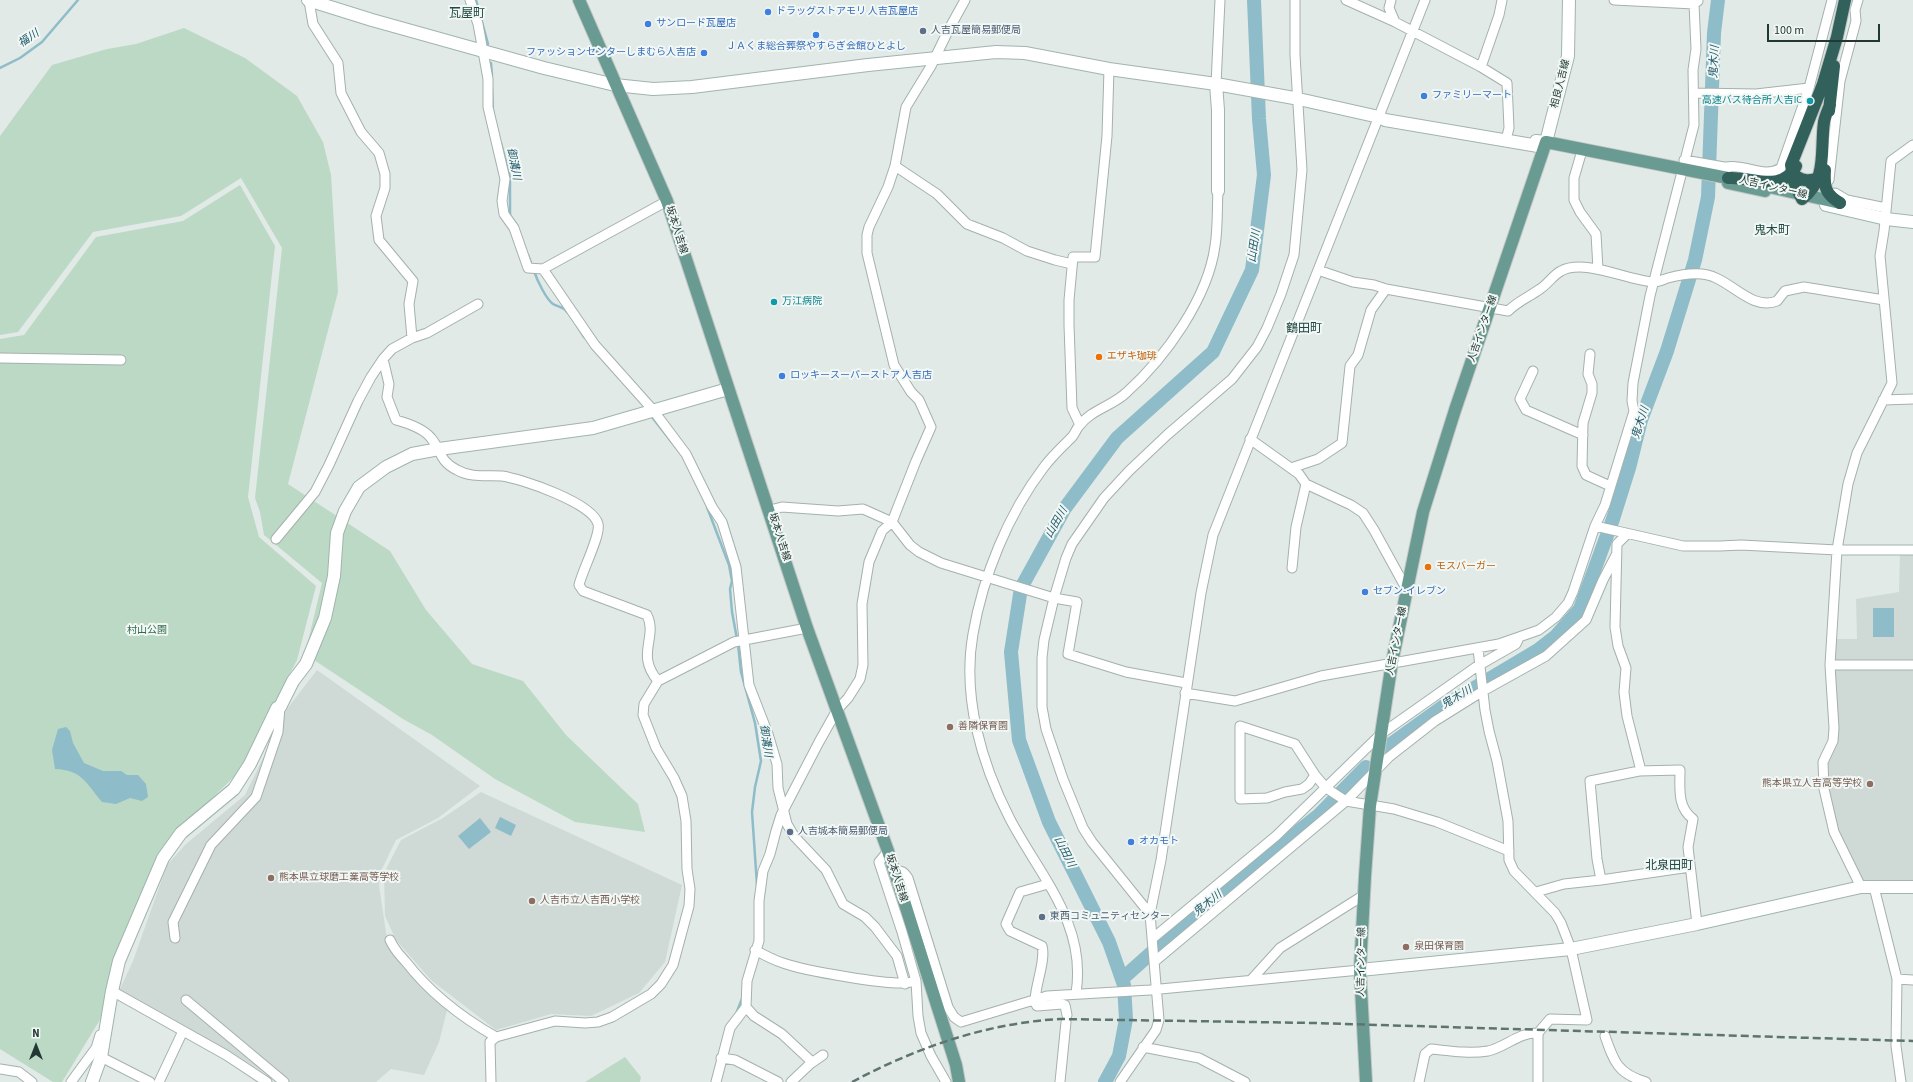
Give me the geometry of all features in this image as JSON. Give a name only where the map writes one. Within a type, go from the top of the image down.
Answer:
[{"type":"highway","points":[[1830,105],[1824,121],[1819,178],[1815,186],[1802,196],[1792,173],[1791,165],[1823,84],[1845,0]]},
{"type":"highway","points":[[1836,37],[1825,185],[1826,192],[1831,198],[1840,203]]},
{"type":"highway","points":[[1724,177],[1774,183],[1787,178],[1792,173]]},
{"type":"highway","points":[[1792,173],[1801,180],[1807,181],[1819,178]]},
{"type":"main road","name":"坂本人吉線","points":[[579,0],[667,201],[728,390],[770,510],[807,628],[888,852],[956,1065],[959,1082]]},
{"type":"main road","name":"人吉インター線","points":[[1545,145],[1581,154],[1683,168]]},
{"type":"main road","name":"人吉インター線","points":[[1545,145],[1704,172],[1802,196],[1840,203]]},
{"type":"main road","name":"人吉インター線","points":[[1366,1082],[1360,970],[1364,895],[1370,806],[1392,662],[1423,512],[1455,410],[1545,145]]},
{"type":"street","points":[[412,338],[409,304],[413,281],[379,240],[376,216],[385,188],[385,174],[379,153],[361,132],[341,93],[338,63],[313,24],[308,0],[372,20],[544,68],[615,85],[653,89],[692,87],[868,65],[933,60],[996,52],[1025,53],[1109,69],[1219,84],[1379,117],[1385,120],[1545,145]]},
{"type":"street","points":[[470,0],[478,24],[488,78],[488,107],[505,179],[502,200],[504,214],[514,228],[528,268],[544,269],[667,201]]},
{"type":"street","points":[[716,1082],[730,1028],[746,1007],[747,981],[759,940],[759,901],[763,871],[784,810],[837,710],[848,698],[862,671],[862,604],[867,575],[875,546],[882,531],[892,522],[931,427],[919,400],[911,392],[894,365],[888,346],[886,328],[867,253],[868,231],[888,188],[895,166],[906,107],[965,0]]},
{"type":"street","points":[[1080,993],[1078,960],[1071,928],[1048,884],[1010,819],[994,783],[980,742],[973,711],[970,687],[970,662],[973,633],[989,576],[1006,530],[1025,494],[1044,466],[1073,436],[1080,425],[1102,406],[1118,400],[1137,383],[1158,360],[1182,329],[1205,282],[1215,248],[1218,191],[1220,0]]},
{"type":"street","points":[[1150,914],[1092,842],[1083,828],[1063,779],[1046,729],[1042,707],[1042,658],[1044,640],[1061,571],[1072,544],[1104,498],[1130,471],[1167,435],[1232,379],[1257,347],[1267,328],[1281,294],[1294,255],[1302,170],[1296,99],[1295,0]]},
{"type":"street","points":[[1346,0],[1395,22],[1481,67],[1507,83],[1509,128],[1507,136]]},
{"type":"street","points":[[1391,0],[1389,8],[1395,22]]},
{"type":"street","points":[[1120,1082],[1156,1030],[1159,1020],[1153,989],[1154,962],[1150,914],[1163,846],[1186,683],[1201,593],[1213,535],[1425,0]]},
{"type":"street","points":[[1481,67],[1499,15],[1502,0]]},
{"type":"street","name":"相良人吉線","points":[[1545,145],[1568,56],[1569,0]]},
{"type":"street","points":[[1185,692],[1203,694],[1235,701],[1321,676],[1392,662],[1478,649],[1519,638],[1539,630],[1556,616],[1568,603],[1578,579],[1610,486],[1634,411],[1632,401],[1632,383],[1650,296],[1655,282],[1666,227],[1694,125],[1695,93],[1693,70],[1696,49],[1696,2],[1614,0]]},
{"type":"street","points":[[1724,177],[1736,166],[1758,172],[1775,172],[1781,168],[1809,88],[1832,0]]},
{"type":"street","points":[[1858,0],[1855,10],[1856,21],[1840,80],[1829,181],[1831,190],[1847,200],[1913,221]]},
{"type":"street","points":[[1080,425],[1072,408],[1068,325],[1072,264],[1073,257],[1095,257],[1107,136],[1109,69]]},
{"type":"street","points":[[1695,93],[1756,94],[1809,88]]},
{"type":"street","points":[[1379,117],[1386,116],[1507,136],[1545,145]]},
{"type":"street","points":[[1861,887],[1834,832],[1824,789],[1823,762],[1833,741],[1834,728],[1830,665],[1837,550],[1851,471],[1857,453],[1892,383],[1880,256],[1891,161],[1913,146]]},
{"type":"street","points":[[1581,154],[1574,178],[1574,200],[1580,212],[1596,234],[1598,269]]},
{"type":"street","points":[[895,166],[937,194],[967,224],[1003,238],[1027,251],[1072,264]]},
{"type":"street","points":[[1802,196],[1886,213]]},
{"type":"street","points":[[1840,203],[1886,213]]},
{"type":"street","points":[[1318,270],[1353,282],[1374,284],[1386,289],[1508,311],[1517,302],[1543,288],[1561,270],[1577,268],[1598,269],[1655,282],[1670,277],[1703,273],[1717,278],[1743,296],[1768,303],[1776,301],[1785,291],[1804,287],[1884,300]]},
{"type":"street","points":[[544,269],[595,345],[653,410],[686,454],[712,507],[722,522],[736,568],[746,639],[749,685],[768,734],[777,764],[778,788],[787,824],[794,836],[826,870],[843,904],[865,917],[875,927],[897,956],[905,984]]},
{"type":"street","points":[[1290,468],[1318,459],[1342,443],[1350,366],[1358,355],[1371,310],[1386,289]]},
{"type":"street","points":[[276,539],[315,492],[362,395],[383,359],[392,349],[412,338],[427,333],[478,304]]},
{"type":"street","points":[[1590,354],[1588,374],[1592,384],[1592,394],[1583,423],[1582,466],[1586,475],[1610,486]]},
{"type":"street","points":[[0,358],[121,360]]},
{"type":"street","points":[[383,359],[388,384],[387,397],[396,420],[409,424],[430,436],[439,449],[442,459],[457,470],[472,476],[503,476],[557,493],[577,504],[596,519],[598,524],[597,533],[579,585],[583,591],[647,614],[650,624],[646,653],[650,672],[658,681]]},
{"type":"street","points":[[1533,371],[1520,399],[1522,406],[1526,410],[1583,435]]},
{"type":"street","points":[[175,938],[173,922],[211,845],[256,797],[278,732],[280,707],[293,681],[306,664],[325,618],[334,576],[337,533],[345,511],[359,487],[386,467],[412,454],[593,428],[728,390]]},
{"type":"street","points":[[1883,400],[1913,399]]},
{"type":"street","points":[[1250,440],[1299,474],[1306,484],[1351,505],[1363,514],[1374,530],[1407,590]]},
{"type":"street","points":[[1292,568],[1296,527],[1306,484]]},
{"type":"street","points":[[770,510],[782,507],[813,511],[863,509],[892,522],[910,545],[919,552],[941,563],[989,576],[1054,598],[1076,602],[1068,654],[1126,672],[1186,683]]},
{"type":"street","points":[[1595,526],[1683,546],[1741,545],[1837,550],[1913,550]]},
{"type":"street","points":[[1627,534],[1617,544],[1615,627],[1618,646],[1626,668],[1624,692],[1627,716],[1640,767],[1639,771]]},
{"type":"street","points":[[1154,962],[1346,801],[1389,757],[1435,721],[1483,688],[1546,656],[1586,620],[1603,580],[1616,556]]},
{"type":"street","points":[[491,1082],[490,1042],[496,1036],[555,1021],[585,1023],[598,1022],[612,1017],[651,994],[662,984],[673,965],[689,906],[690,889],[687,869],[686,821],[682,796],[674,778],[656,748],[643,715],[644,704],[658,681],[734,642],[807,628]]},
{"type":"street","points":[[1152,939],[1276,836],[1381,734],[1480,666],[1516,644],[1519,638]]},
{"type":"street","points":[[1478,649],[1489,731],[1497,761],[1508,820],[1509,860],[1514,871],[1526,885],[1536,892],[1561,923],[1571,949],[1587,1020],[1550,1019],[1538,1033],[1538,1082]]},
{"type":"street","points":[[1830,665],[1913,665]]},
{"type":"street","points":[[92,1082],[101,1058],[112,991],[119,961],[163,858],[181,833],[234,789],[250,764],[277,708],[280,707]]},
{"type":"street","points":[[1315,775],[1309,784],[1302,789],[1285,792],[1267,798],[1240,799],[1240,726],[1295,744],[1315,775],[1326,788],[1346,801],[1394,809],[1438,822],[1509,851]]},
{"type":"street","points":[[1601,880],[1597,859],[1590,781],[1639,771],[1680,770],[1681,803],[1688,815],[1693,819],[1688,847],[1697,924]]},
{"type":"street","points":[[888,852],[879,862],[916,981],[918,1016],[921,1033],[931,1056],[946,1082]]},
{"type":"street","points":[[1536,892],[1564,884],[1690,867]]},
{"type":"street","points":[[894,871],[899,870],[904,872],[908,878],[924,934],[948,1007],[954,1017],[962,1022],[1047,996],[1153,989],[1571,949],[1697,924],[1861,887],[1913,887]]},
{"type":"street","points":[[1048,884],[1020,892],[1007,921],[1007,928],[1010,931],[1042,946],[1042,968],[1034,999],[1036,1006],[1065,1005],[1067,1019],[1060,1082]]},
{"type":"street","points":[[1874,887],[1897,979],[1896,1046],[1901,1082]]},
{"type":"street","points":[[1251,980],[1280,948],[1364,895]]},
{"type":"street","points":[[390,940],[395,951],[421,982],[434,994],[457,1012],[496,1036]]},
{"type":"street","points":[[755,950],[790,965],[882,982],[905,984],[916,981]]},
{"type":"street","points":[[1897,979],[1913,980]]},
{"type":"street","points":[[112,991],[242,1064],[267,1082]]},
{"type":"street","points":[[186,1000],[284,1082]]},
{"type":"street","points":[[746,1007],[754,1016],[782,1034],[812,1062]]},
{"type":"street","points":[[71,1082],[96,1048],[108,1018]]},
{"type":"street","points":[[159,1082],[184,1031]]},
{"type":"street","points":[[1419,1082],[1426,1054],[1431,1049],[1469,1053],[1489,1051],[1528,1032],[1538,1033]]},
{"type":"street","points":[[1605,1036],[1613,1059],[1622,1071],[1633,1078],[1646,1082]]},
{"type":"street","points":[[1143,1047],[1199,1058],[1245,1082]]},
{"type":"street","points":[[791,1082],[812,1062],[823,1055]]},
{"type":"street","points":[[101,1058],[150,1082]]},
{"type":"street","points":[[721,1058],[735,1060],[778,1082]]},
{"type":"street","points":[[0,1068],[19,1072],[32,1082]]},
{"type":"shaded area","points":[[1900,553],[1913,554],[1913,662],[1835,662],[1836,639],[1857,639],[1856,599],[1899,592]]},
{"type":"shaded area","name":"熊本県立人吉高等学校","points":[[1832,667],[1913,667],[1913,883],[1864,882],[1838,833],[1830,804],[1825,765],[1832,753],[1838,734]]},
{"type":"shaded area","name":"熊本県立球磨工業高等学校","points":[[317,670],[480,786],[438,818],[396,840],[381,871],[379,885],[388,946],[447,1010],[439,1042],[424,1075],[391,1069],[376,1082],[279,1082],[231,1052],[119,991],[133,961],[167,865],[186,844],[245,795],[287,709]]},
{"type":"shaded area","name":"人吉市立人吉西小学校","points":[[481,792],[682,885],[665,962],[639,993],[591,1016],[551,1014],[496,1030],[431,980],[396,940],[385,916],[384,873],[401,840],[443,818]]},
{"type":"green space","points":[[184,28],[245,58],[297,96],[323,142],[331,175],[338,292],[288,484],[390,551],[426,610],[472,664],[523,681],[566,735],[638,804],[645,832],[575,822],[495,779],[432,735],[403,719],[305,654],[322,583],[264,535],[260,512],[255,498],[282,248],[241,178],[181,216],[93,232],[18,332],[0,335],[0,136],[52,65],[107,49],[136,44]]},
{"type":"green space","name":"村山公園","points":[[240,185],[275,246],[248,497],[259,537],[316,586],[297,660],[238,773],[167,842],[111,967],[101,1018],[62,1082],[53,1082],[0,1049],[0,339],[24,335],[96,237],[183,221]]},
{"type":"green space","points":[[625,1057],[641,1077],[640,1082],[585,1082]]},
{"type":"water","points":[[1873,608],[1894,608],[1894,637],[1873,637]]},
{"type":"water","points":[[66,727],[70,731],[73,743],[84,763],[103,771],[121,771],[127,775],[138,775],[146,784],[148,797],[142,801],[130,798],[116,804],[102,802],[87,783],[78,775],[64,770],[55,769],[52,750],[58,729]]},
{"type":"water","points":[[500,817],[516,825],[511,836],[495,828]]},
{"type":"water","points":[[480,818],[491,832],[469,849],[458,836]]},
{"type":"waterway","name":"福川","points":[[0,68],[20,58],[42,42],[78,0]]},
{"type":"waterway","name":"御溝川","points":[[476,0],[488,44]]},
{"type":"waterway","name":"山田川","points":[[1105,1082],[1119,1056],[1126,1019],[1124,985],[1109,942],[1049,822],[1019,740],[1011,652],[1021,588],[1065,508],[1117,438],[1213,352],[1252,270],[1264,175],[1259,119],[1254,0]]},
{"type":"waterway","name":"鬼木川","points":[[1387,747],[1444,706],[1538,650],[1556,636],[1580,609],[1613,519],[1629,468],[1641,420],[1667,351],[1695,260],[1708,197],[1714,33],[1718,0]]},
{"type":"waterway","name":"御溝川","points":[[491,63],[492,75]]},
{"type":"waterway","name":"御溝川","points":[[492,88],[493,113]]},
{"type":"waterway","name":"御溝川","points":[[501,143],[510,177],[510,217]]},
{"type":"waterway","name":"御溝川","points":[[528,255],[531,263]]},
{"type":"waterway","name":"御溝川","points":[[534,271],[550,302],[567,312]]},
{"type":"waterway","name":"御溝川","points":[[576,324],[584,337]]},
{"type":"waterway","name":"御溝川","points":[[652,417],[681,454]]},
{"type":"waterway","name":"御溝川","points":[[707,507],[729,565],[732,581],[730,589],[732,612],[737,639]]},
{"type":"waterway","name":"御溝川","points":[[738,644],[741,672],[755,723],[761,761],[755,787],[752,812],[757,885]]},
{"type":"waterway","name":"鬼木川","points":[[1122,979],[1196,913],[1319,815],[1366,767]]},
{"type":"waterway","name":"御溝川","points":[[736,1014],[743,996]]},
{"type":"railway","points":[[852,1082],[901,1058],[952,1039],[1005,1026],[1032,1021],[1060,1019],[1313,1023],[1913,1041]]},
{"type":"place","name":"ドラッグストアモリ 人吉瓦屋店","points":[[768,12]]},
{"type":"place","name":"サンロード瓦屋店","points":[[648,24]]},
{"type":"place","name":"人吉瓦屋簡易郵便局","points":[[923,31]]},
{"type":"place","name":"ＪＡくま総合葬祭やすらぎ会館ひとよし","points":[[816,35]]},
{"type":"place","name":"ファッションセンターしまむら人吉店","points":[[704,53]]},
{"type":"place","name":"ファミリーマート","points":[[1424,96]]},
{"type":"place","name":"高速バス待合所 人吉IC","points":[[1810,101]]},
{"type":"place","name":"万江病院","points":[[774,302]]},
{"type":"place","name":"エザキ珈琲","points":[[1099,357]]},
{"type":"place","name":"ロッキースーパーストア 人吉店","points":[[782,376]]},
{"type":"place","name":"モスバーガー","points":[[1428,567]]},
{"type":"place","name":"セブン-イレブン","points":[[1365,592]]},
{"type":"place","name":"善隣保育園","points":[[950,727]]},
{"type":"place","name":"熊本県立人吉高等学校","points":[[1870,784]]},
{"type":"place","name":"人吉城本簡易郵便局","points":[[790,832]]},
{"type":"place","name":"オカモト","points":[[1131,842]]},
{"type":"place","name":"熊本県立球磨工業高等学校","points":[[271,878]]},
{"type":"place","name":"人吉市立人吉西小学校","points":[[532,901]]},
{"type":"place","name":"東西コミュニティセンター","points":[[1042,917]]},
{"type":"place","name":"泉田保育園","points":[[1406,947]]},
{"type":"district","name":"瓦屋町","points":[[467,14]]},
{"type":"district","name":"鬼木町","points":[[1772,231]]},
{"type":"district","name":"鶴田町","points":[[1304,329]]},
{"type":"district","name":"北泉田町","points":[[1669,866]]}]
